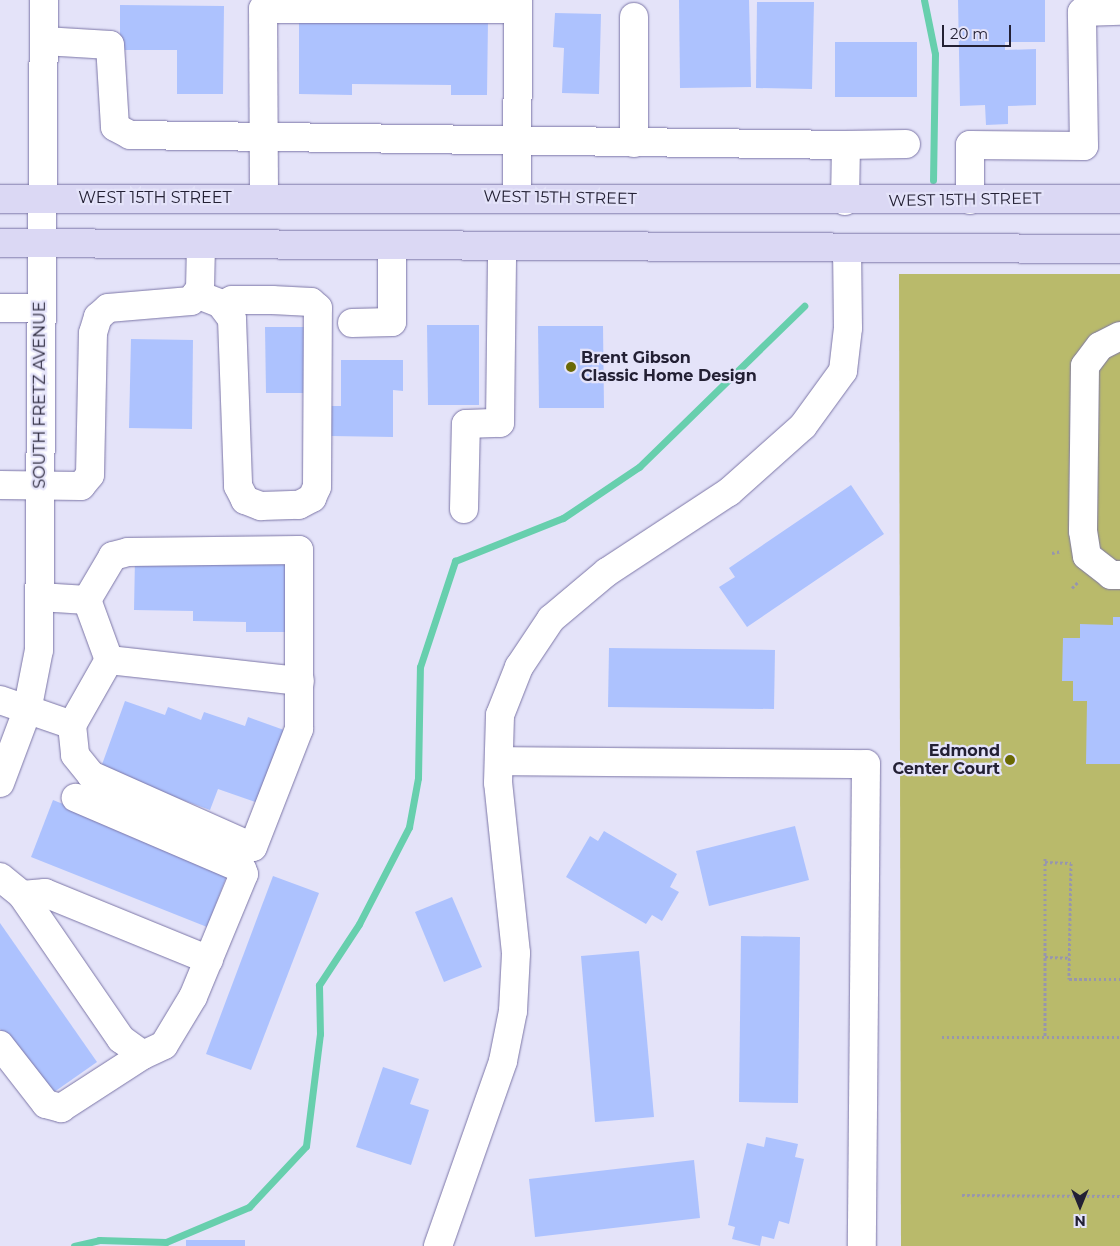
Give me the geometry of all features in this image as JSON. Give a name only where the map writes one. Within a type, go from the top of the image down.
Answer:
[{"type":"main road","name":"WEST 15TH STREET","points":[[0,199],[184,201],[264,196],[845,202],[1120,199]]},
{"type":"main road","points":[[0,243],[1120,249]]},
{"type":"street","name":"SOUTH FRETZ AVENUE","points":[[0,783],[27,711],[39,650],[41,486],[40,308],[43,198],[44,0]]},
{"type":"street","points":[[264,196],[263,9],[518,5],[518,198]]},
{"type":"street","points":[[970,200],[970,144],[1084,146],[1082,12],[1120,11]]},
{"type":"street","points":[[634,17],[634,143]]},
{"type":"street","points":[[44,41],[110,45],[115,127],[130,135],[517,142],[906,144]]},
{"type":"street","points":[[845,202],[846,145]]},
{"type":"street","points":[[0,485],[81,486],[90,474],[93,333],[98,317],[108,308],[162,306],[191,301],[200,289],[201,245]]},
{"type":"street","points":[[352,323],[392,322],[392,246]]},
{"type":"street","points":[[464,510],[466,424],[500,423],[502,247]]},
{"type":"street","points":[[438,1246],[503,1061],[513,1011],[516,952],[499,761],[500,715],[519,667],[551,619],[607,572],[729,492],[803,426],[843,371],[848,328],[847,249]]},
{"type":"street","points":[[196,294],[224,306],[232,319],[238,486],[245,500],[261,506],[300,505],[312,498],[317,487],[318,308],[311,302],[272,300],[232,300],[224,306]]},
{"type":"street","points":[[0,308],[40,308]]},
{"type":"street","points":[[1120,336],[1100,346],[1085,366],[1083,531],[1087,556],[1111,575],[1120,575]]},
{"type":"street","points":[[299,550],[300,730],[253,847],[91,775],[75,754],[72,725],[109,660],[87,600],[113,556],[128,552],[299,550]]},
{"type":"street","points":[[39,597],[87,600]]},
{"type":"street","points":[[109,660],[300,681]]},
{"type":"street","points":[[0,700],[27,711],[72,725]]},
{"type":"street","points":[[499,761],[866,764],[862,1246]]},
{"type":"street","points":[[0,1045],[46,1104],[61,1108],[143,1055],[164,1046],[209,960],[243,879],[242,869],[76,798]]},
{"type":"street","points":[[0,877],[22,895],[121,1039],[143,1055]]},
{"type":"street","points":[[22,895],[45,893],[209,960]]},
{"type":"path","points":[[1045,1037],[1045,860],[1071,863],[1069,979],[1120,979]]},
{"type":"path","points":[[1045,958],[1069,958]]},
{"type":"path","points":[[942,1037],[1120,1037]]},
{"type":"path","points":[[962,1195],[1120,1196]]},
{"type":"shaded area","name":"Edmond Center Court","points":[[899,274],[1120,274],[1120,1246],[901,1246]]},
{"type":"building","points":[[679,0],[749,0],[751,87],[680,88]]},
{"type":"building","points":[[958,0],[1045,0],[1045,42],[1005,42],[1005,50],[1036,49],[1036,105],[1008,106],[1008,124],[986,125],[985,105],[960,106]]},
{"type":"building","points":[[757,2],[814,2],[812,89],[756,88]]},
{"type":"building","points":[[120,5],[224,6],[223,94],[177,94],[177,50],[120,50]]},
{"type":"building","points":[[555,13],[601,14],[599,94],[562,93],[564,48],[553,47]]},
{"type":"building","points":[[299,18],[488,20],[487,95],[451,95],[451,85],[352,84],[352,95],[299,94]]},
{"type":"building","points":[[835,42],[917,42],[917,97],[835,97]]},
{"type":"building","points":[[427,325],[479,325],[479,405],[428,405]]},
{"type":"building","name":"Brent Gibson Classic Home Design","points":[[538,326],[603,326],[604,408],[539,408]]},
{"type":"building","points":[[265,327],[310,327],[312,393],[266,393]]},
{"type":"building","points":[[131,339],[193,340],[192,429],[129,428]]},
{"type":"building","points":[[341,360],[403,360],[403,391],[393,390],[393,437],[331,436],[331,406],[341,406]]},
{"type":"building","points":[[851,485],[884,534],[747,627],[719,587],[735,577],[729,568]]},
{"type":"building","points":[[135,558],[288,559],[287,632],[246,632],[246,622],[193,621],[193,611],[134,610]]},
{"type":"building","points":[[1113,617],[1120,617],[1120,764],[1086,764],[1087,701],[1073,701],[1073,681],[1062,681],[1063,638],[1080,638],[1080,624],[1113,625]]},
{"type":"building","points":[[609,648],[775,650],[774,709],[608,707]]},
{"type":"building","points":[[125,701],[165,715],[168,707],[201,720],[204,712],[245,726],[248,717],[284,730],[258,803],[218,789],[210,810],[100,770]]},
{"type":"building","points":[[53,800],[229,870],[207,927],[31,857]]},
{"type":"building","points":[[795,826],[809,880],[709,906],[696,851]]},
{"type":"building","points":[[604,831],[677,874],[670,887],[679,892],[662,921],[652,915],[646,924],[566,877],[590,836],[598,841]]},
{"type":"building","points":[[273,876],[319,893],[251,1070],[206,1054]]},
{"type":"building","points":[[452,897],[482,967],[444,982],[415,912]]},
{"type":"building","points":[[0,923],[97,1062],[47,1097],[0,1029]]},
{"type":"building","points":[[741,936],[800,937],[798,1103],[739,1102]]},
{"type":"building","points":[[639,951],[654,1117],[595,1122],[581,956]]},
{"type":"building","points":[[383,1067],[419,1079],[410,1104],[429,1110],[411,1165],[356,1147]]},
{"type":"building","points":[[766,1137],[798,1144],[795,1157],[804,1159],[789,1224],[779,1221],[774,1239],[762,1236],[760,1246],[732,1239],[735,1227],[728,1225],[747,1143],[764,1147]]},
{"type":"building","points":[[694,1160],[700,1218],[535,1237],[529,1179]]},
{"type":"building","points":[[186,1240],[245,1240],[245,1246],[186,1246]]},
{"type":"waterway","points":[[924,0],[935,54],[933,180]]},
{"type":"waterway","points":[[74,1246],[99,1240],[166,1242],[249,1207],[306,1146],[320,1034],[319,985],[359,924],[409,827],[418,778],[420,667],[455,561],[563,518],[639,467],[804,306]]},
{"type":"place","name":"Brent Gibson Classic Home Design","points":[[571,367]]},
{"type":"place","name":"Edmond Center Court","points":[[1010,760]]}]
